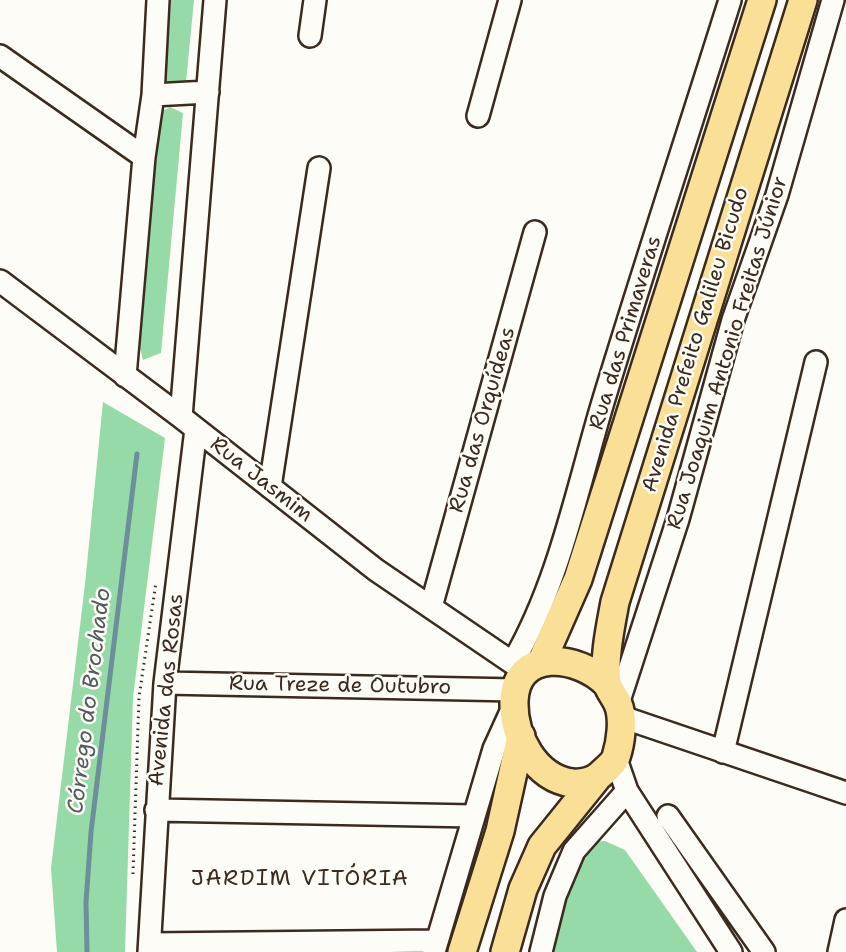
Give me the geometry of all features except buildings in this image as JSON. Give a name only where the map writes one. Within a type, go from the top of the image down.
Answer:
[{"type":"main road","name":"Avenida Prefeito Galileu Bicudo","points":[[522,679],[578,579],[762,0]]},
{"type":"main road","name":"Avenida Prefeito Galileu Bicudo","points":[[616,702],[609,643],[615,602],[803,0]]},
{"type":"main road","points":[[462,952],[500,831],[521,736],[522,679],[556,659],[575,662],[598,674],[616,702],[616,759],[597,778],[542,846],[523,889],[505,952]]},
{"type":"main road","points":[[521,736],[528,753],[542,770],[559,781],[579,784],[597,778]]},
{"type":"street","points":[[125,375],[144,157],[153,95],[158,0]]},
{"type":"street","name":"Avenida das Rosas","points":[[149,948],[165,683],[189,423],[215,0]]},
{"type":"street","points":[[310,36],[315,0]]},
{"type":"street","points":[[478,116],[510,0]]},
{"type":"street","name":"Rua das Primaveras","points":[[435,946],[494,749],[522,679],[536,619],[553,571],[607,390],[730,0]]},
{"type":"street","name":"Rua Joaquim Antonio Freitas Júnior","points":[[616,702],[678,519],[733,320],[777,195],[833,0]]},
{"type":"street","points":[[0,56],[144,157]]},
{"type":"street","points":[[153,95],[208,92]]},
{"type":"street","points":[[270,486],[319,168]]},
{"type":"street","name":"Rua das Orquídeas","points":[[430,607],[535,232]]},
{"type":"street","name":"Rua Jasmim","points":[[0,281],[189,423],[376,570],[430,607],[522,679]]},
{"type":"street","points":[[723,752],[816,362]]},
{"type":"street","name":"Rua Treze de Outubro","points":[[165,683],[522,679]]},
{"type":"street","points":[[616,702],[723,752],[846,793]]},
{"type":"street","points":[[616,759],[627,791],[731,952]]},
{"type":"street","points":[[541,952],[555,896],[574,851],[627,791]]},
{"type":"street","points":[[156,810],[474,816]]},
{"type":"street","points":[[668,816],[764,952]]},
{"type":"street","points":[[839,952],[846,920]]},
{"type":"street","points":[[149,948],[435,946]]},
{"type":"green space","points":[[171,0],[194,0],[186,82],[165,81]]},
{"type":"green space","points":[[170,107],[183,113],[161,353],[143,360],[138,340],[157,114]]},
{"type":"green space","points":[[103,402],[165,438],[133,698],[125,952],[57,952],[51,868],[85,584]]},
{"type":"green space","points":[[605,841],[625,850],[697,952],[549,952],[567,886],[590,842]]},
{"type":"waterway","name":"Córrego do Brochado","points":[[87,952],[86,902],[91,832],[137,454]]},
{"type":"district","name":"JARDIM VITÓRIA","points":[[300,879]]}]
